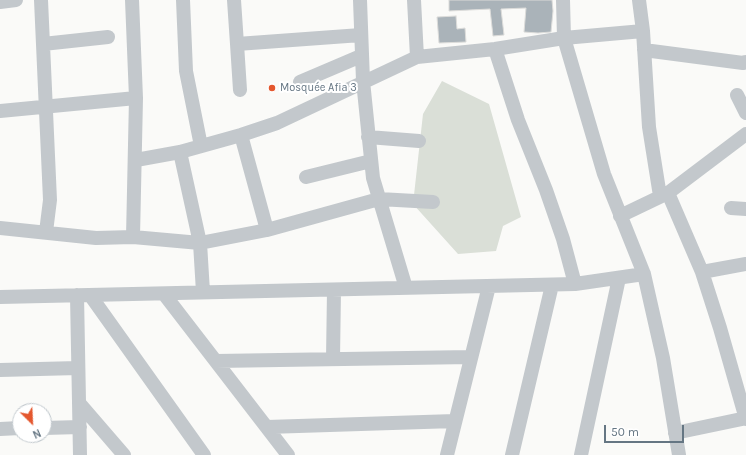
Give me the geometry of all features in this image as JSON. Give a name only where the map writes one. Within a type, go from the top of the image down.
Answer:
[{"type":"street","points":[[0,2],[15,0]]},
{"type":"street","points":[[41,0],[50,200],[46,232]]},
{"type":"street","points":[[132,0],[136,98],[136,160],[133,237]]},
{"type":"street","points":[[183,0],[186,71],[201,146]]},
{"type":"street","points":[[234,0],[240,90]]},
{"type":"street","points":[[360,0],[362,81],[371,161],[379,199],[406,288]]},
{"type":"street","points":[[414,0],[417,57]]},
{"type":"street","points":[[563,0],[564,38],[604,174],[644,274],[664,358],[679,455]]},
{"type":"street","points":[[639,0],[643,31],[648,127],[664,194],[702,272],[746,418],[675,434]]},
{"type":"street","points":[[136,160],[180,152],[241,135],[298,114],[362,81],[417,57],[495,49],[564,38],[643,31]]},
{"type":"street","points":[[237,44],[361,35]]},
{"type":"street","points":[[43,44],[108,37]]},
{"type":"street","points":[[495,49],[518,120],[558,225],[575,284]]},
{"type":"street","points":[[644,50],[743,63],[746,62]]},
{"type":"street","points":[[300,82],[361,56]]},
{"type":"street","points":[[737,95],[746,113]]},
{"type":"street","points":[[0,111],[136,98]]},
{"type":"street","points":[[620,216],[664,194],[746,134]]},
{"type":"street","points":[[241,135],[267,230]]},
{"type":"street","points":[[368,136],[419,141]]},
{"type":"street","points":[[180,152],[200,243],[203,292]]},
{"type":"street","points":[[306,177],[371,161]]},
{"type":"street","points":[[0,228],[96,238],[133,237],[200,243],[267,230],[379,199],[433,202]]},
{"type":"street","points":[[731,208],[746,209]]},
{"type":"street","points":[[702,272],[746,264]]},
{"type":"street","points":[[0,297],[575,284],[644,274]]},
{"type":"street","points":[[581,455],[619,278]]},
{"type":"street","points":[[512,455],[552,284]]},
{"type":"street","points":[[447,455],[489,286]]},
{"type":"street","points":[[333,359],[334,290]]},
{"type":"street","points":[[164,294],[288,455]]},
{"type":"street","points":[[80,455],[78,368],[84,295]]},
{"type":"street","points":[[84,295],[204,455]]},
{"type":"street","points":[[216,362],[471,357]]},
{"type":"street","points":[[0,370],[78,368]]},
{"type":"street","points":[[80,404],[124,455]]},
{"type":"street","points":[[267,427],[455,421]]},
{"type":"street","points":[[52,428],[80,427]]},
{"type":"street","points":[[0,429],[12,428]]},
{"type":"shaded area","points":[[442,81],[489,104],[521,217],[503,226],[496,251],[458,254],[413,204],[423,114]]},
{"type":"building","points":[[449,0],[552,0],[553,11],[551,32],[524,32],[526,8],[501,9],[504,35],[493,36],[490,9],[449,11]]},
{"type":"building","points":[[456,16],[457,29],[465,28],[466,42],[439,43],[437,17]]},
{"type":"place","name":"Mosquée Afia 3","points":[[272,88]]}]
